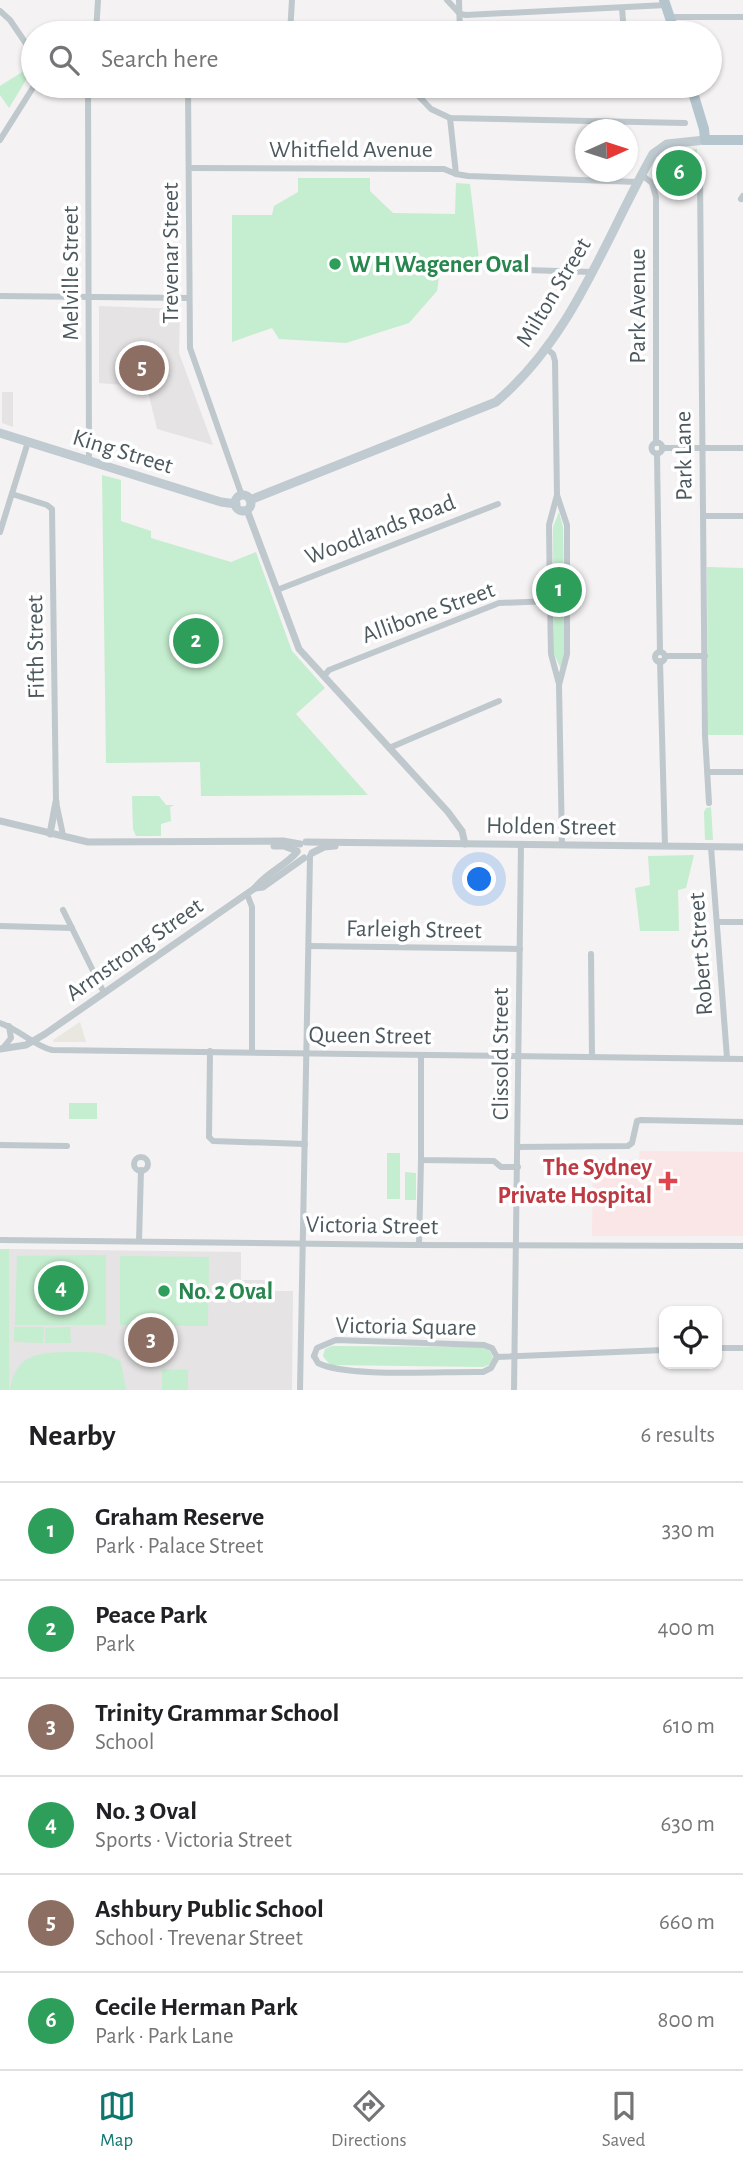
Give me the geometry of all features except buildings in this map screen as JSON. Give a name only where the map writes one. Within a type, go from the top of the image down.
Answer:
[{"type":"main road","points":[[665,3],[671,21]]},
{"type":"main road","points":[[695,98],[705,140]]},
{"type":"main road","name":"Milton Street","points":[[247,502],[490,406],[514,386],[547,349],[594,272],[640,178],[660,147],[676,142],[743,139]]},
{"type":"main road","name":"King Street","points":[[0,433],[221,502],[236,504],[240,510],[247,502]]},
{"type":"street","points":[[97,21],[98,0]]},
{"type":"street","points":[[291,21],[292,0]]},
{"type":"street","points":[[447,0],[460,14],[605,9],[665,3]]},
{"type":"street","points":[[459,0],[460,21]]},
{"type":"street","points":[[605,0],[605,9]]},
{"type":"street","points":[[622,8],[623,21]]},
{"type":"street","points":[[0,11],[21,36]]},
{"type":"street","points":[[670,17],[743,17]]},
{"type":"street","points":[[0,140],[26,98]]},
{"type":"street","name":"Melville Street","points":[[88,98],[89,461]]},
{"type":"street","name":"Trevenar Street","points":[[188,98],[191,355],[277,590],[299,649],[460,827],[465,844]]},
{"type":"street","points":[[420,98],[431,109],[450,118],[685,123]]},
{"type":"street","name":"Whitfield Avenue","points":[[189,167],[444,169],[456,174],[450,118]]},
{"type":"street","points":[[456,174],[640,178]]},
{"type":"street","name":"Park Lane","points":[[700,176],[705,735],[708,772]]},
{"type":"street","name":"Park Avenue","points":[[640,178],[652,183],[656,197],[665,846]]},
{"type":"street","points":[[487,269],[594,272]]},
{"type":"street","points":[[0,296],[189,298]]},
{"type":"street","points":[[547,349],[553,354],[555,361],[557,495],[549,525],[550,601],[551,654],[559,685],[562,845]]},
{"type":"street","points":[[0,533],[28,442]]},
{"type":"street","points":[[658,448],[743,448]]},
{"type":"street","name":"Fifth Street","points":[[12,494],[52,509],[56,802],[60,834]]},
{"type":"street","points":[[557,495],[567,525],[567,654],[559,685]]},
{"type":"street","name":"Woodlands Road","points":[[277,590],[498,504]]},
{"type":"street","points":[[704,516],[743,516]]},
{"type":"street","name":"Allibone Street","points":[[324,676],[329,670],[499,603],[550,601]]},
{"type":"street","points":[[661,657],[705,656]]},
{"type":"street","points":[[389,748],[499,701]]},
{"type":"street","points":[[709,803],[708,772],[743,772]]},
{"type":"street","points":[[50,834],[56,802]]},
{"type":"street","name":"Holden Street","points":[[0,821],[50,834],[60,834],[99,848],[300,847],[353,841],[743,847]]},
{"type":"street","name":"Holden Street","points":[[309,856],[327,846],[353,846],[359,843]]},
{"type":"street","name":"Clissold Street","points":[[514,1390],[521,845]]},
{"type":"street","points":[[300,847],[311,846],[300,1390]]},
{"type":"street","points":[[300,847],[309,856]]},
{"type":"street","name":"Armstrong Street","points":[[34,1041],[247,894],[300,847]]},
{"type":"street","name":"Robert Street","points":[[711,847],[727,1058]]},
{"type":"street","name":"Armstrong Street","points":[[255,888],[263,887],[309,856]]},
{"type":"street","points":[[247,894],[252,907],[252,1052]]},
{"type":"street","points":[[63,910],[104,993]]},
{"type":"street","points":[[717,922],[743,922]]},
{"type":"street","points":[[0,926],[72,928]]},
{"type":"street","name":"Farleigh Street","points":[[309,946],[520,949]]},
{"type":"street","points":[[591,954],[592,1057]]},
{"type":"street","points":[[0,1023],[34,1041]]},
{"type":"street","points":[[1,1049],[10,1041],[9,1026]]},
{"type":"street","name":"Queen Street","points":[[1,1049],[34,1041],[52,1050],[743,1059]]},
{"type":"street","points":[[210,1051],[209,1137],[212,1141],[305,1144]]},
{"type":"street","points":[[419,1245],[421,1055]]},
{"type":"street","points":[[518,1147],[628,1146],[632,1143],[637,1121],[641,1120],[743,1122]]},
{"type":"street","points":[[0,1145],[67,1146]]},
{"type":"street","points":[[421,1160],[494,1161],[501,1167],[518,1167]]},
{"type":"street","points":[[139,1241],[141,1170]]},
{"type":"street","name":"Victoria Street","points":[[0,1240],[419,1245],[743,1245]]},
{"type":"street","name":"Victoria Square","points":[[314,1356],[317,1348],[336,1340],[484,1345],[492,1348],[497,1357]]},
{"type":"street","points":[[722,1348],[743,1348]]},
{"type":"street","name":"Victoria Square","points":[[497,1357],[659,1350]]},
{"type":"street","name":"Victoria Square","points":[[301,1356],[314,1356]]},
{"type":"street","name":"Victoria Square","points":[[314,1356],[318,1363],[336,1370],[408,1371],[483,1371],[491,1368],[497,1357]]},
{"type":"shaded area","points":[[99,306],[180,309],[179,353],[213,445],[157,429],[147,387],[99,383]]},
{"type":"shaded area","points":[[2,392],[13,392],[13,427],[2,423]]},
{"type":"shaded area","points":[[80,1022],[86,1042],[54,1042],[53,1040]]},
{"type":"shaded area","name":"The Sydney Private Hospital","points":[[640,1151],[743,1152],[743,1236],[592,1236],[593,1159],[639,1160]]},
{"type":"shaded area","points":[[9,1249],[241,1252],[241,1280],[265,1280],[266,1291],[293,1291],[292,1390],[9,1390]]},
{"type":"green space","points":[[21,73],[21,88],[9,108],[0,95],[0,86]]},
{"type":"green space","points":[[697,149],[696,195],[666,195],[666,181],[658,170],[661,164],[673,154]]},
{"type":"green space","points":[[298,178],[370,178],[370,191],[393,213],[455,214],[456,183],[470,184],[479,259],[441,264],[437,291],[409,323],[346,343],[279,339],[272,328],[232,342],[232,215],[272,215],[274,206],[298,192]]},
{"type":"green space","points":[[102,475],[121,480],[121,521],[151,531],[151,538],[231,562],[256,552],[292,651],[325,688],[296,714],[368,795],[201,796],[200,762],[106,763]]},
{"type":"green space","points":[[559,512],[563,527],[565,653],[561,669],[554,654],[553,527]]},
{"type":"green space","points":[[707,567],[743,568],[743,735],[708,735]]},
{"type":"green space","points":[[132,796],[159,796],[166,805],[174,805],[170,807],[171,821],[161,824],[161,836],[136,836],[133,829]]},
{"type":"green space","points":[[711,807],[713,840],[705,840],[704,812]]},
{"type":"green space","points":[[694,855],[686,888],[678,890],[679,931],[640,931],[635,888],[650,885],[648,856]]},
{"type":"green space","points":[[69,1103],[97,1103],[97,1119],[69,1119]]},
{"type":"green space","points":[[387,1153],[400,1153],[400,1199],[387,1199]]},
{"type":"green space","points":[[405,1172],[416,1173],[416,1200],[405,1200]]},
{"type":"green space","points":[[0,1249],[9,1249],[9,1390],[0,1390]]},
{"type":"green space","points":[[106,1255],[106,1325],[15,1325],[17,1256]]},
{"type":"green space","name":"No. 2 Oval","points":[[120,1256],[209,1257],[208,1326],[120,1325]]},
{"type":"green space","points":[[14,1327],[44,1327],[43,1343],[14,1342]]},
{"type":"green space","points":[[70,1327],[71,1343],[45,1343],[45,1328]]},
{"type":"green space","points":[[332,1346],[481,1347],[489,1349],[493,1358],[491,1364],[483,1367],[330,1365],[323,1356],[325,1349]]},
{"type":"green space","points":[[72,1352],[104,1354],[121,1362],[126,1390],[10,1390],[18,1368],[31,1357]]},
{"type":"green space","points":[[162,1369],[188,1370],[188,1390],[162,1390]]},
{"type":"place","name":"Cecile Herman Park","points":[[679,173]]},
{"type":"place","name":"W H Wagener Oval","points":[[335,264]]},
{"type":"place","name":"Ashbury Public School","points":[[142,368]]},
{"type":"place","name":"Graham Reserve","points":[[559,590]]},
{"type":"place","name":"Peace Park","points":[[196,641]]},
{"type":"place","name":"The Sydney Private Hospital","points":[[668,1181]]},
{"type":"place","name":"No. 3 Oval","points":[[61,1288]]},
{"type":"place","name":"No. 2 Oval","points":[[164,1291]]},
{"type":"place","name":"Trinity Grammar School","points":[[151,1340]]}]
